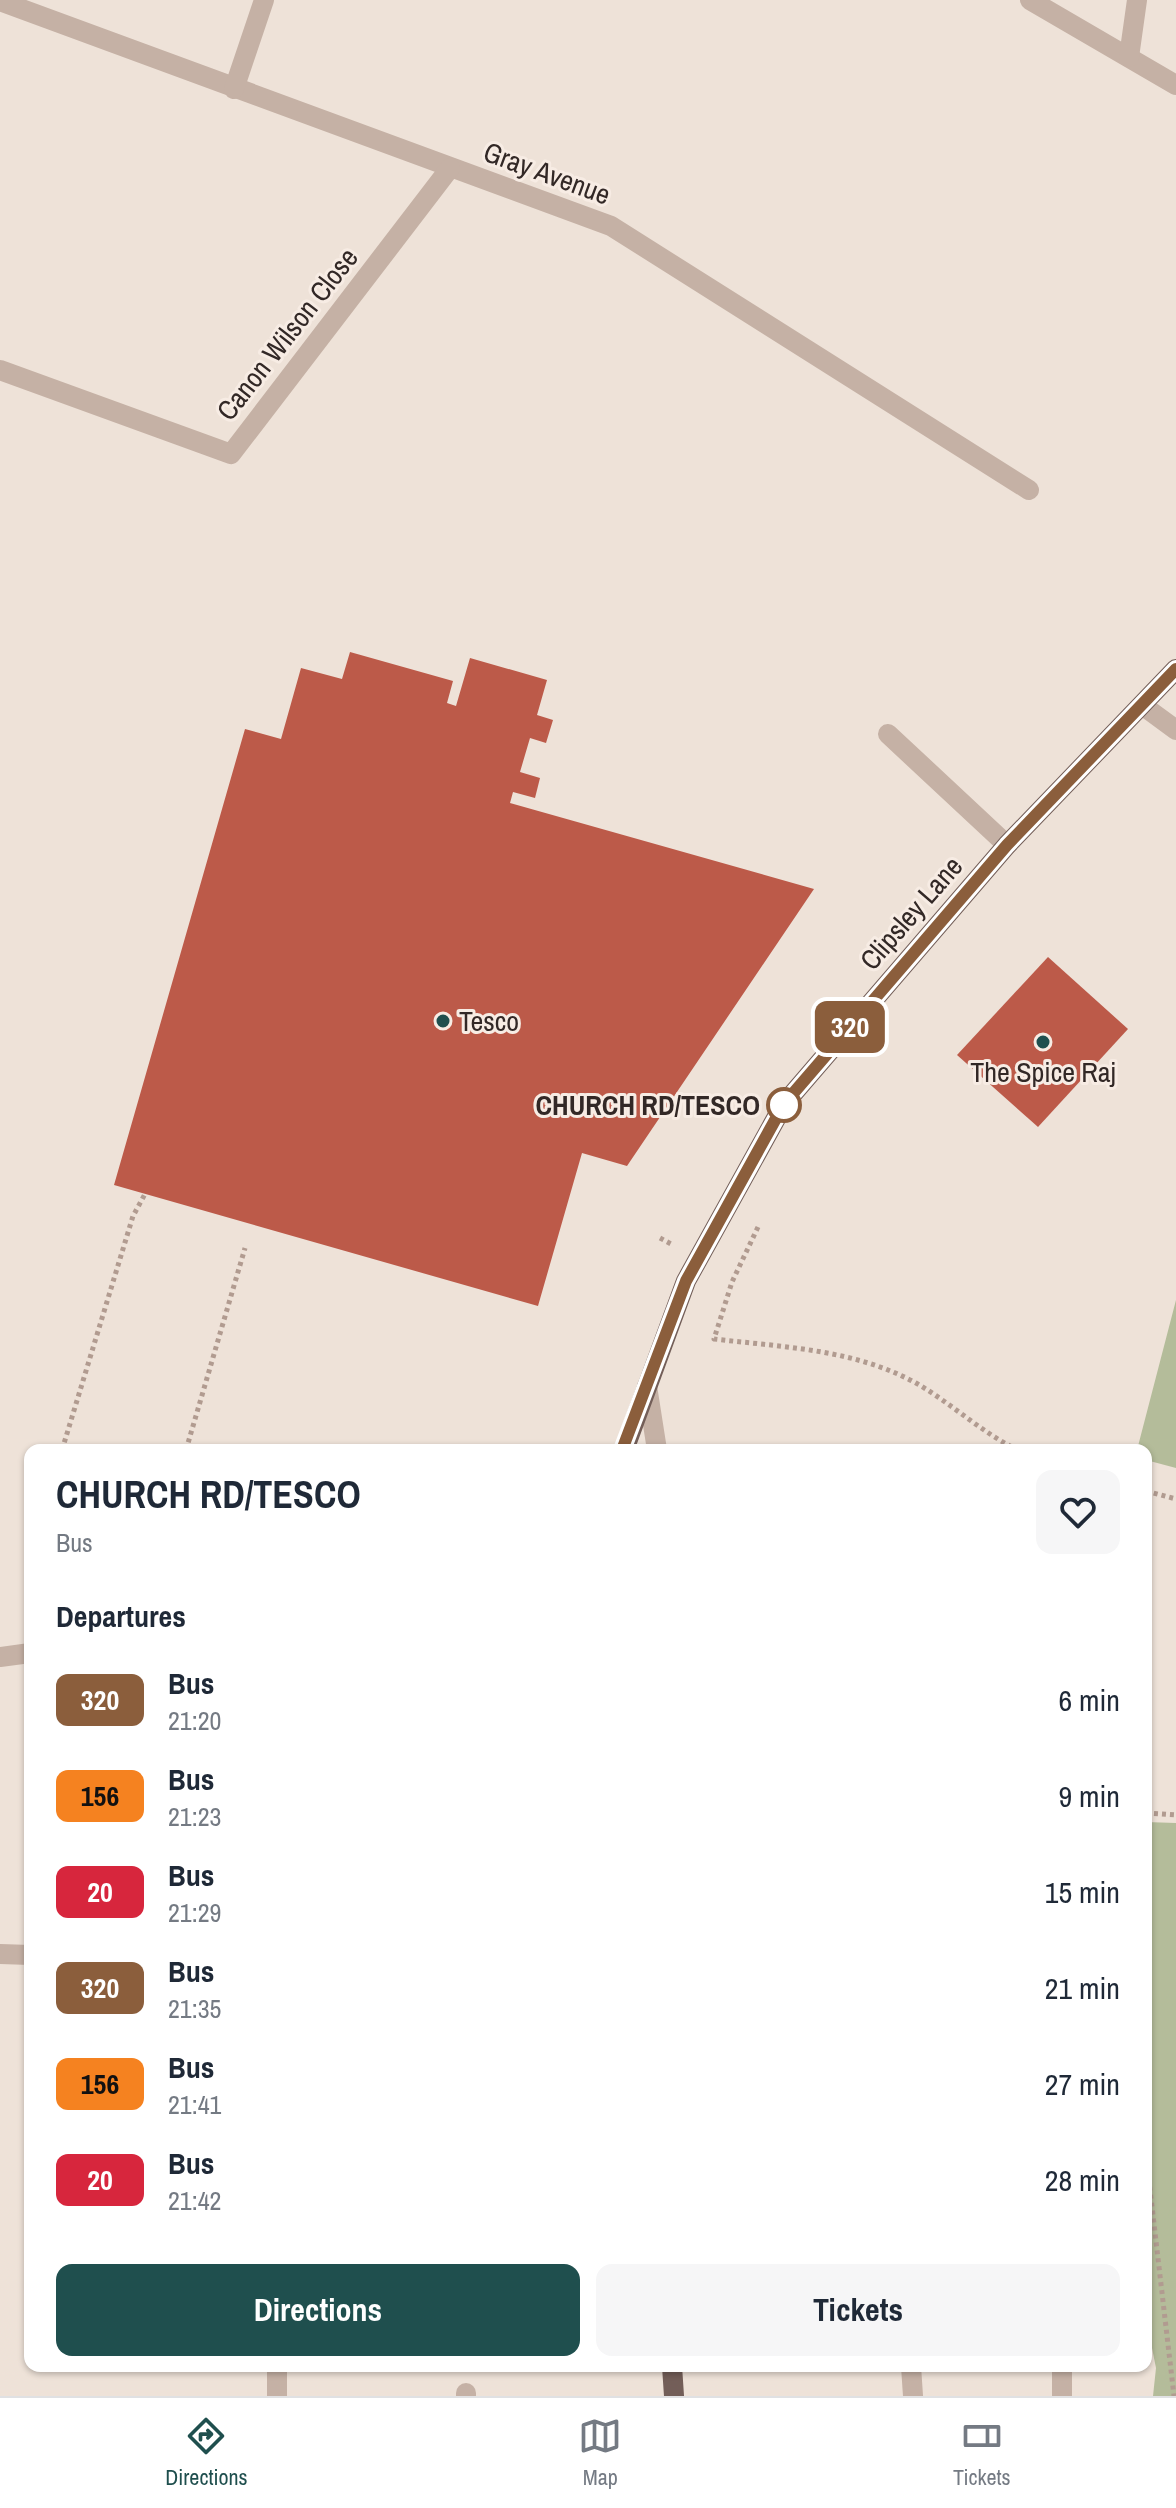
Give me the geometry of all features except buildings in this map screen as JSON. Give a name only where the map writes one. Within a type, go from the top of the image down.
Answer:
[{"type":"main road","name":"Clipsley Lane","points":[[625,1444],[697,1260],[784,1104],[1007,845],[1176,669]]},
{"type":"main road","points":[[672,2372],[674,2396]]},
{"type":"street","points":[[234,89],[264,0]]},
{"type":"street","points":[[1030,0],[1176,85]]},
{"type":"street","points":[[1129,57],[1137,0]]},
{"type":"street","name":"Gray Avenue","points":[[0,1],[611,226],[1029,490]]},
{"type":"street","name":"Canon Wilson Close","points":[[0,370],[231,454],[450,168]]},
{"type":"street","points":[[1142,705],[1176,730]]},
{"type":"street","points":[[888,734],[1007,845]]},
{"type":"street","points":[[647,1386],[656,1444]]},
{"type":"street","points":[[0,1657],[24,1654]]},
{"type":"street","points":[[0,1954],[24,1955]]},
{"type":"street","points":[[277,2372],[277,2396]]},
{"type":"street","points":[[911,2372],[913,2396]]},
{"type":"street","points":[[1062,2372],[1062,2396]]},
{"type":"path","points":[[64,1444],[133,1216],[145,1194]]},
{"type":"path","points":[[758,1227],[732,1282],[714,1339],[827,1353],[876,1364],[917,1384],[1009,1444]]},
{"type":"path","points":[[188,1444],[245,1248]]},
{"type":"path","points":[[1152,1493],[1176,1499]]},
{"type":"path","points":[[1152,1813],[1176,1815]]},
{"type":"path","points":[[1152,2207],[1174,2396]]},
{"type":"green space","points":[[1176,1300],[1176,1468],[1152,1462],[1152,1444],[1139,1444]]},
{"type":"green space","points":[[1152,1822],[1176,1823],[1176,2396],[1153,2396],[1156,2368],[1152,2348]]},
{"type":"bus line","name":"320","points":[[625,1444],[686,1281],[784,1104],[1007,845],[1176,669]]},
{"type":"place","name":"Tesco","points":[[443,1021]]},
{"type":"place","name":"The Spice Raj","points":[[1043,1042]]},
{"type":"place","name":"CHURCH RD/TESCO","points":[[784,1105]]}]
